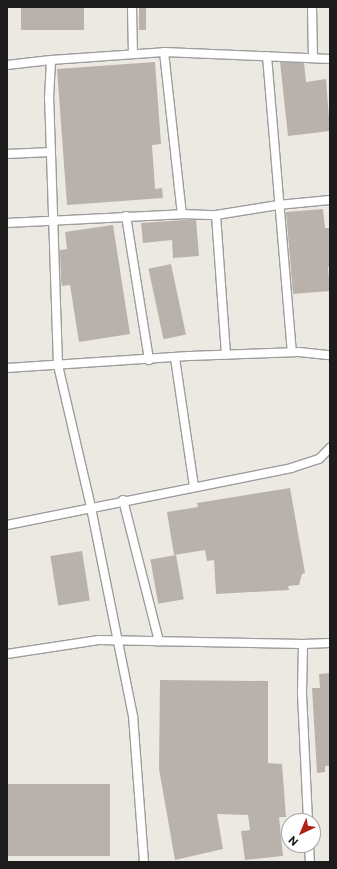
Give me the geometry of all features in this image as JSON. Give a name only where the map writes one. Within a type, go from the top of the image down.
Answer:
[{"type":"street","points":[[132,7],[133,54]]},
{"type":"street","points":[[312,7],[313,58]]},
{"type":"street","points":[[164,52],[182,214]]},
{"type":"street","points":[[7,65],[51,60],[164,52],[330,59]]},
{"type":"street","points":[[267,56],[278,205],[292,352]]},
{"type":"street","points":[[51,60],[51,152],[58,365],[91,507],[119,640],[133,716],[144,862]]},
{"type":"street","points":[[7,154],[51,152]]},
{"type":"street","points":[[7,223],[126,216],[182,214],[216,215],[278,205],[330,200]]},
{"type":"street","points":[[216,215],[226,355]]},
{"type":"street","points":[[126,216],[149,360]]},
{"type":"street","points":[[7,368],[292,352],[330,355]]},
{"type":"street","points":[[175,358],[194,487]]},
{"type":"street","points":[[7,525],[123,500],[291,468],[319,459],[330,448]]},
{"type":"street","points":[[123,500],[159,641]]},
{"type":"street","points":[[7,654],[99,640],[303,644],[330,643]]},
{"type":"street","points":[[303,644],[302,693],[308,813]]},
{"type":"building","points":[[21,7],[84,7],[84,30],[21,30]]},
{"type":"building","points":[[139,7],[146,7],[146,30],[139,30]]},
{"type":"building","points":[[155,62],[161,144],[152,145],[155,189],[162,188],[163,198],[67,205],[57,69]]},
{"type":"building","points":[[280,62],[304,63],[306,82],[326,79],[330,131],[288,136]]},
{"type":"building","points":[[323,209],[325,228],[330,228],[330,267],[328,267],[330,291],[293,294],[286,212]]},
{"type":"building","points":[[196,220],[199,256],[173,258],[172,240],[143,243],[141,223]]},
{"type":"building","points":[[113,225],[130,334],[79,342],[70,285],[62,286],[61,280],[60,250],[67,249],[65,232]]},
{"type":"building","points":[[171,264],[186,334],[163,339],[149,269]]},
{"type":"building","points":[[290,488],[305,573],[302,574],[299,585],[288,586],[289,590],[216,594],[214,560],[207,561],[205,550],[174,555],[167,512],[198,507],[197,503]]},
{"type":"building","points":[[82,551],[90,600],[58,605],[50,556]]},
{"type":"building","points":[[176,555],[184,599],[158,604],[150,560]]},
{"type":"building","points":[[330,673],[330,766],[325,766],[325,772],[317,773],[312,688],[320,688],[319,674]]},
{"type":"building","points":[[160,680],[268,681],[268,763],[282,764],[286,813],[281,813],[281,817],[279,817],[281,853],[283,853],[283,856],[245,860],[241,831],[250,830],[248,815],[217,814],[223,849],[175,860],[159,769]]},
{"type":"building","points":[[7,784],[110,784],[110,856],[7,856]]}]
